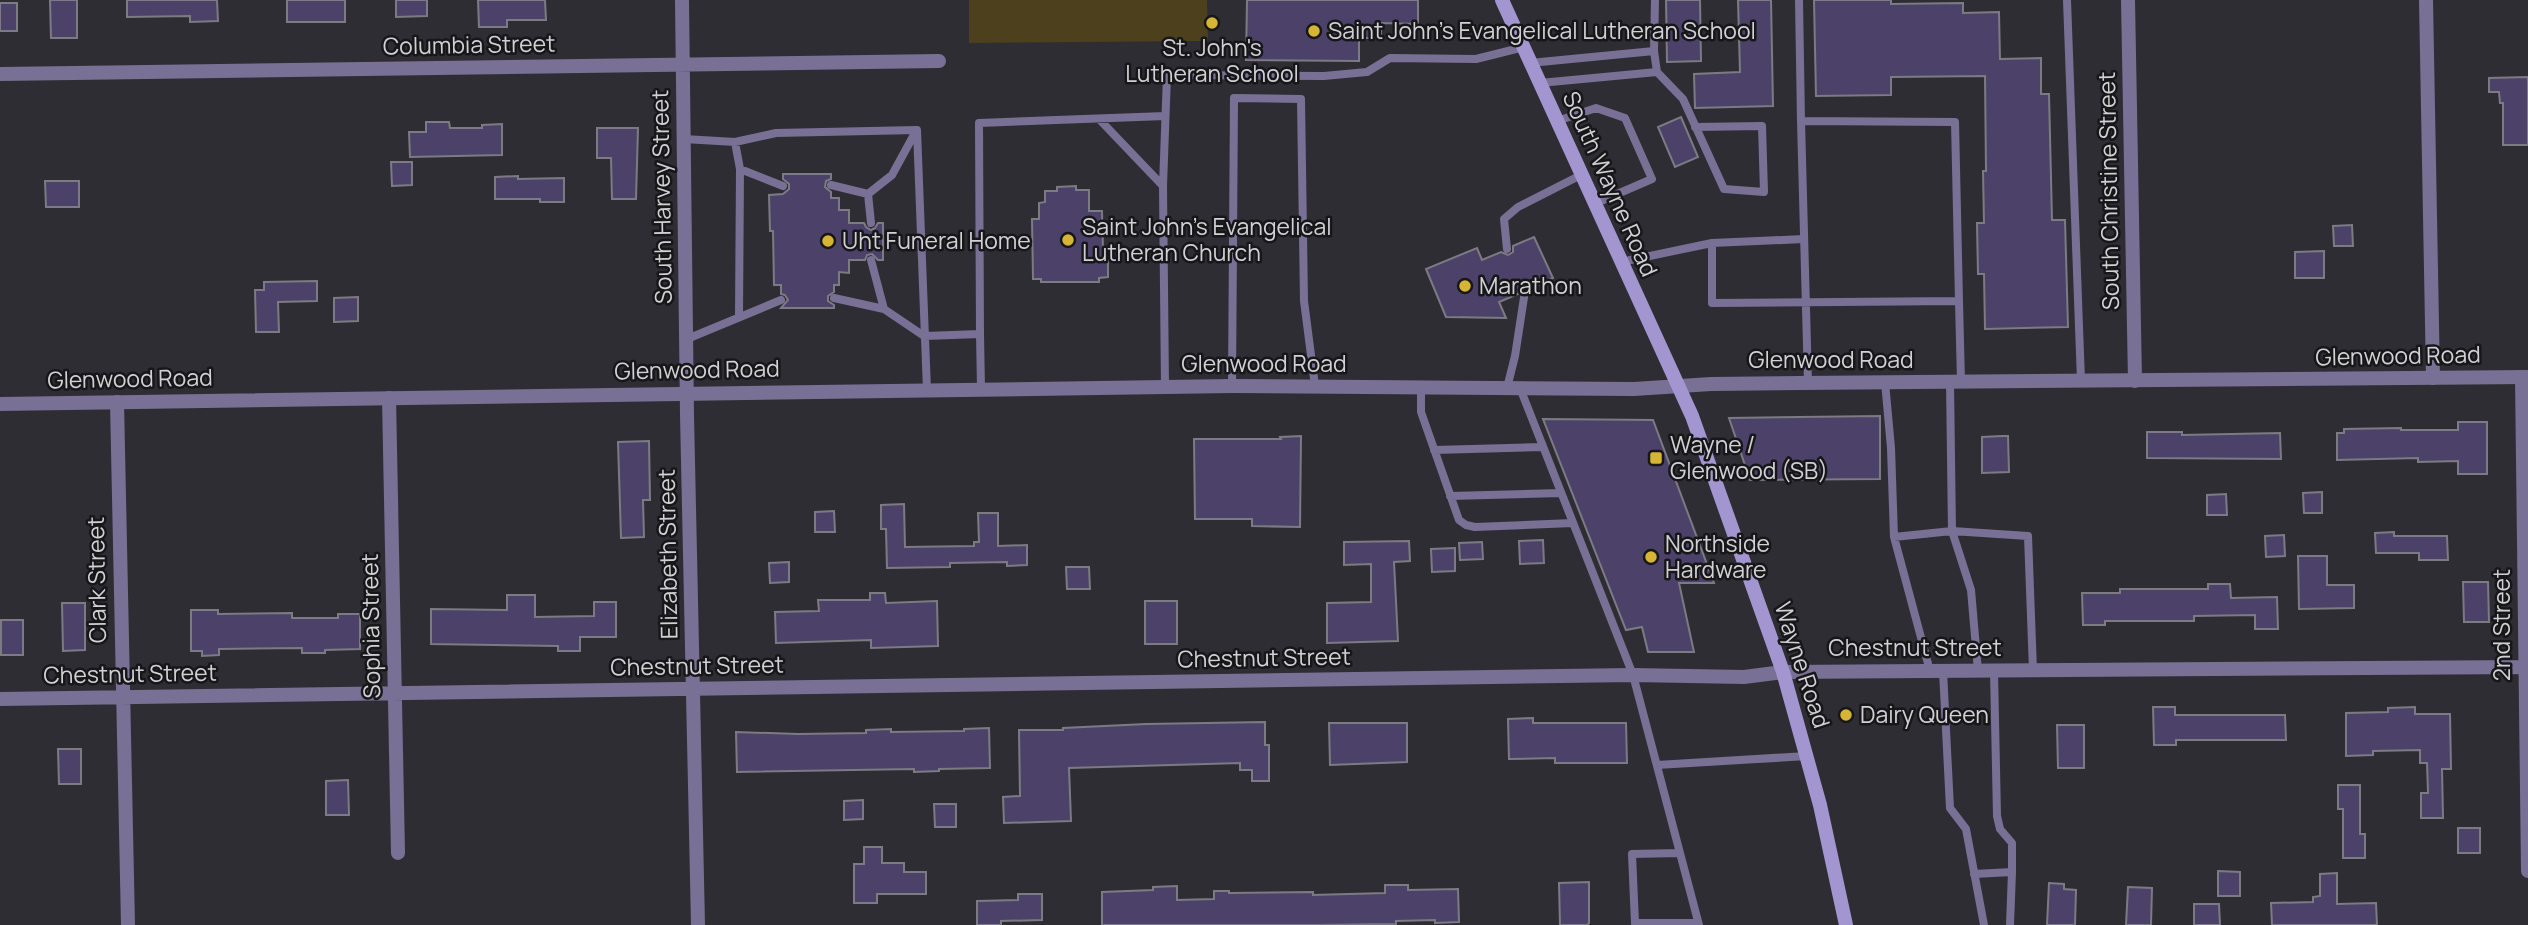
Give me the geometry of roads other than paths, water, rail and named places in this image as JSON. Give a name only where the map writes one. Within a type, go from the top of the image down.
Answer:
[{"type":"main road","name":"South Wayne Road","points":[[1502,0],[1679,386]]},
{"type":"main road","name":"Wayne Road","points":[[1679,386],[1783,672],[1829,843],[1846,925]]},
{"type":"street","name":"South Harvey Street","points":[[682,0],[687,393]]},
{"type":"street","name":"South Christine Street","points":[[2129,0],[2135,381]]},
{"type":"street","points":[[2426,0],[2433,378]]},
{"type":"street","name":"Columbia Street","points":[[0,74],[939,61]]},
{"type":"street","name":"Glenwood Road","points":[[0,404],[1232,386],[1513,388],[2525,377]]},
{"type":"street","name":"2nd Street","points":[[2525,377],[2528,872]]},
{"type":"street","name":"Elizabeth Street","points":[[687,393],[698,925]]},
{"type":"street","name":"Sophia Street","points":[[389,398],[398,853]]},
{"type":"street","name":"Clark Street","points":[[117,402],[128,925]]},
{"type":"street","name":"Chestnut Street","points":[[0,699],[1633,675],[1744,677],[1783,672],[2526,667]]},
{"type":"lane","points":[[1655,0],[1654,51],[1657,72],[1683,99],[1695,127],[1724,189],[1764,192],[1762,126],[1695,127]]},
{"type":"lane","points":[[1799,0],[1808,383]]},
{"type":"lane","points":[[2067,0],[2081,381]]},
{"type":"lane","points":[[1165,387],[1163,186],[1167,75],[1324,76],[1367,72],[1390,58],[1476,59],[1524,47]]},
{"type":"lane","points":[[1530,63],[1654,51]]},
{"type":"lane","points":[[1540,83],[1657,72]]},
{"type":"lane","points":[[1232,386],[1234,98],[1301,99],[1304,301],[1315,386]]},
{"type":"lane","points":[[1557,121],[1596,108],[1625,118],[1653,179],[1594,204]]},
{"type":"lane","points":[[981,389],[979,123],[1165,116]]},
{"type":"lane","points":[[1099,119],[1163,186]]},
{"type":"lane","points":[[1801,121],[1955,122],[1959,302],[1952,531],[1971,590],[1978,671]]},
{"type":"lane","points":[[684,139],[735,142],[776,133],[917,130]]},
{"type":"lane","points":[[868,194],[892,175],[917,130]]},
{"type":"lane","points":[[917,130],[927,390]]},
{"type":"lane","points":[[735,142],[740,169],[739,317]]},
{"type":"lane","points":[[740,169],[783,186]]},
{"type":"lane","points":[[1507,249],[1504,219],[1518,207],[1581,175]]},
{"type":"lane","points":[[831,185],[868,194]]},
{"type":"lane","points":[[868,194],[872,223]]},
{"type":"lane","points":[[1621,262],[1712,243],[1804,239]]},
{"type":"lane","points":[[1712,243],[1712,303],[1959,302]]},
{"type":"lane","points":[[871,260],[884,309]]},
{"type":"lane","points":[[1525,291],[1513,388],[1543,447],[1633,675],[1699,924],[1635,923],[1632,854],[1680,853]]},
{"type":"lane","points":[[834,298],[884,309],[925,336],[981,334]]},
{"type":"lane","points":[[687,339],[781,300]]},
{"type":"lane","points":[[1885,382],[1891,448],[1894,537],[1936,671],[1950,808],[1966,829],[1984,925]]},
{"type":"lane","points":[[1421,387],[1421,412],[1459,520],[1466,525],[1573,523]]},
{"type":"lane","points":[[1434,450],[1543,447]]},
{"type":"lane","points":[[1450,496],[1561,492]]},
{"type":"lane","points":[[1894,537],[1952,531],[2028,536],[2033,670]]},
{"type":"lane","points":[[1994,671],[1997,816],[2000,829],[2012,843],[2010,925]]},
{"type":"lane","points":[[1657,765],[1807,756]]},
{"type":"lane","points":[[1975,874],[2011,872]]},
{"type":"place","name":"St. John's Lutheran School","points":[[1212,23]]},
{"type":"place","name":"Saint John's Evangelical Lutheran School","points":[[1314,31]]},
{"type":"place","name":"Saint John's Evangelical Lutheran Church","points":[[1068,240]]},
{"type":"place","name":"Uht Funeral Home","points":[[828,241]]},
{"type":"place","name":"Marathon","points":[[1465,286]]},
{"type":"place","name":"Wayne / Glenwood (SB)","points":[[1656,458]]},
{"type":"place","name":"Northside Hardware","points":[[1651,557]]},
{"type":"place","name":"Dairy Queen","points":[[1846,715]]}]
